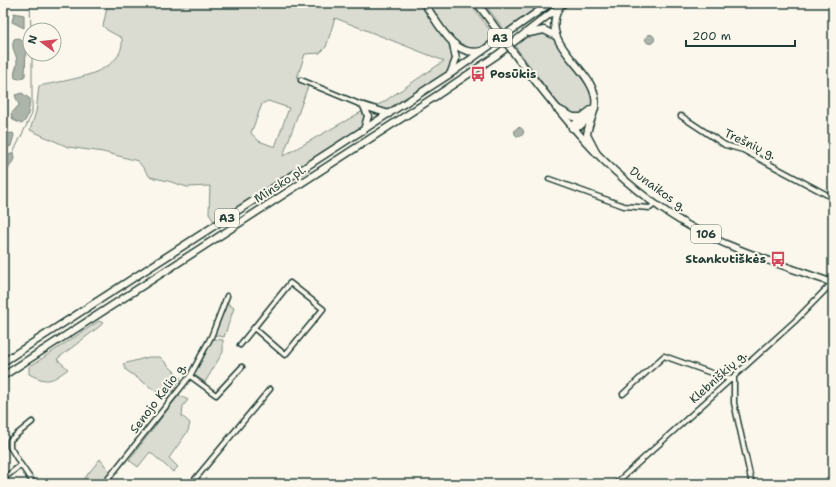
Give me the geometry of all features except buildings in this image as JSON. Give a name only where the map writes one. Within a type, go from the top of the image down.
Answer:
[{"type":"main road","points":[[424,3],[453,44],[456,59],[450,74]]},
{"type":"main road","name":"106","points":[[477,3],[572,128]]},
{"type":"main road","name":"Minsko pl.","points":[[3,362],[450,74],[550,3]]},
{"type":"main road","points":[[562,4],[554,19],[556,36],[593,90],[596,98],[587,135],[597,154]]},
{"type":"main road","name":"Minsko pl.","points":[[3,376],[436,96],[524,35],[562,4]]},
{"type":"main road","points":[[524,35],[541,30],[556,36]]},
{"type":"main road","points":[[453,44],[467,52],[484,50]]},
{"type":"main road","points":[[364,106],[389,114]]},
{"type":"main road","points":[[363,131],[368,120],[368,113],[364,106]]},
{"type":"main road","points":[[556,108],[573,117],[583,117]]},
{"type":"main road","points":[[572,128],[575,123],[594,110]]},
{"type":"main road","points":[[572,128],[580,126],[594,110]]},
{"type":"main road","name":"Dunaikos g.","points":[[572,128],[597,154],[655,204],[685,223],[718,240],[833,283]]},
{"type":"street","points":[[301,80],[364,106]]},
{"type":"street","name":"Trešnių g.","points":[[682,116],[725,145],[743,150],[833,198]]},
{"type":"street","points":[[549,179],[624,206],[650,208],[655,204]]},
{"type":"street","points":[[240,345],[290,283],[323,309],[285,355],[254,328]]},
{"type":"street","name":"Klebniškių g.","points":[[615,484],[666,436],[732,379],[800,317],[833,283]]},
{"type":"street","name":"Senojo Kelio g.","points":[[104,484],[190,376],[211,337],[227,296]]},
{"type":"street","points":[[623,394],[664,356],[732,379],[734,403],[752,484]]},
{"type":"street","points":[[190,376],[216,396],[242,366]]},
{"type":"street","points":[[191,484],[270,389]]},
{"type":"street","points":[[32,422],[13,436],[9,443],[10,447],[34,484]]},
{"type":"street","points":[[3,479],[21,465]]},
{"type":"shaded area","points":[[108,3],[420,3],[452,48],[455,57],[448,71],[214,222],[209,213],[210,186],[187,187],[150,177],[138,161],[103,152],[68,147],[30,130],[36,112],[39,86],[92,74],[104,68],[114,60],[121,50],[122,38],[107,30],[103,26]],"holes":[[[335,18],[444,61],[382,103],[363,111],[283,156],[308,86],[297,78],[305,54],[320,53],[326,47]],[[268,101],[289,108],[275,147],[259,141],[251,133],[262,104]]]},
{"type":"shaded area","points":[[427,3],[470,3],[495,37],[481,48],[471,51],[455,42]]},
{"type":"shaded area","points":[[484,3],[544,3],[505,31]]},
{"type":"shaded area","points":[[14,13],[24,15],[22,27],[12,22]]},
{"type":"shaded area","points":[[541,32],[556,41],[591,92],[593,102],[591,108],[578,116],[562,109],[515,46],[529,35]]},
{"type":"shaded area","points":[[650,34],[655,39],[650,44],[645,39]]},
{"type":"shaded area","points":[[18,38],[22,41],[22,62],[25,62],[25,76],[20,79],[15,78],[17,59],[13,48],[14,39]]},
{"type":"shaded area","points":[[22,93],[30,99],[27,116],[22,124],[13,120],[11,114],[19,105],[15,95]]},
{"type":"shaded area","points":[[519,127],[524,132],[519,137],[514,132]]},
{"type":"shaded area","points":[[13,133],[14,135],[11,146],[7,148],[3,143],[4,137],[6,134]]},
{"type":"shaded area","points":[[13,153],[14,159],[6,173],[3,173],[3,158]]},
{"type":"shaded area","points":[[227,303],[234,308],[224,337],[213,335]]},
{"type":"shaded area","points":[[99,321],[103,323],[57,359],[68,369],[50,380],[41,379],[29,374],[29,367]]},
{"type":"shaded area","points":[[212,339],[223,340],[223,352],[205,382],[193,374]]},
{"type":"shaded area","points":[[149,357],[160,357],[181,378],[167,399],[126,370],[123,364]]},
{"type":"shaded area","points":[[179,395],[188,400],[183,406],[182,416],[190,423],[188,431],[169,458],[178,467],[173,472],[150,452],[138,467],[129,460]]},
{"type":"shaded area","points":[[100,459],[110,472],[100,484],[80,484]]},
{"type":"waterway","points":[[30,3],[31,22]]},
{"type":"waterway","points":[[13,153],[32,114],[32,62]]},
{"type":"place","name":"Posūkis","points":[[478,74]]},
{"type":"place","name":"Stankutiškės","points":[[778,259]]}]
